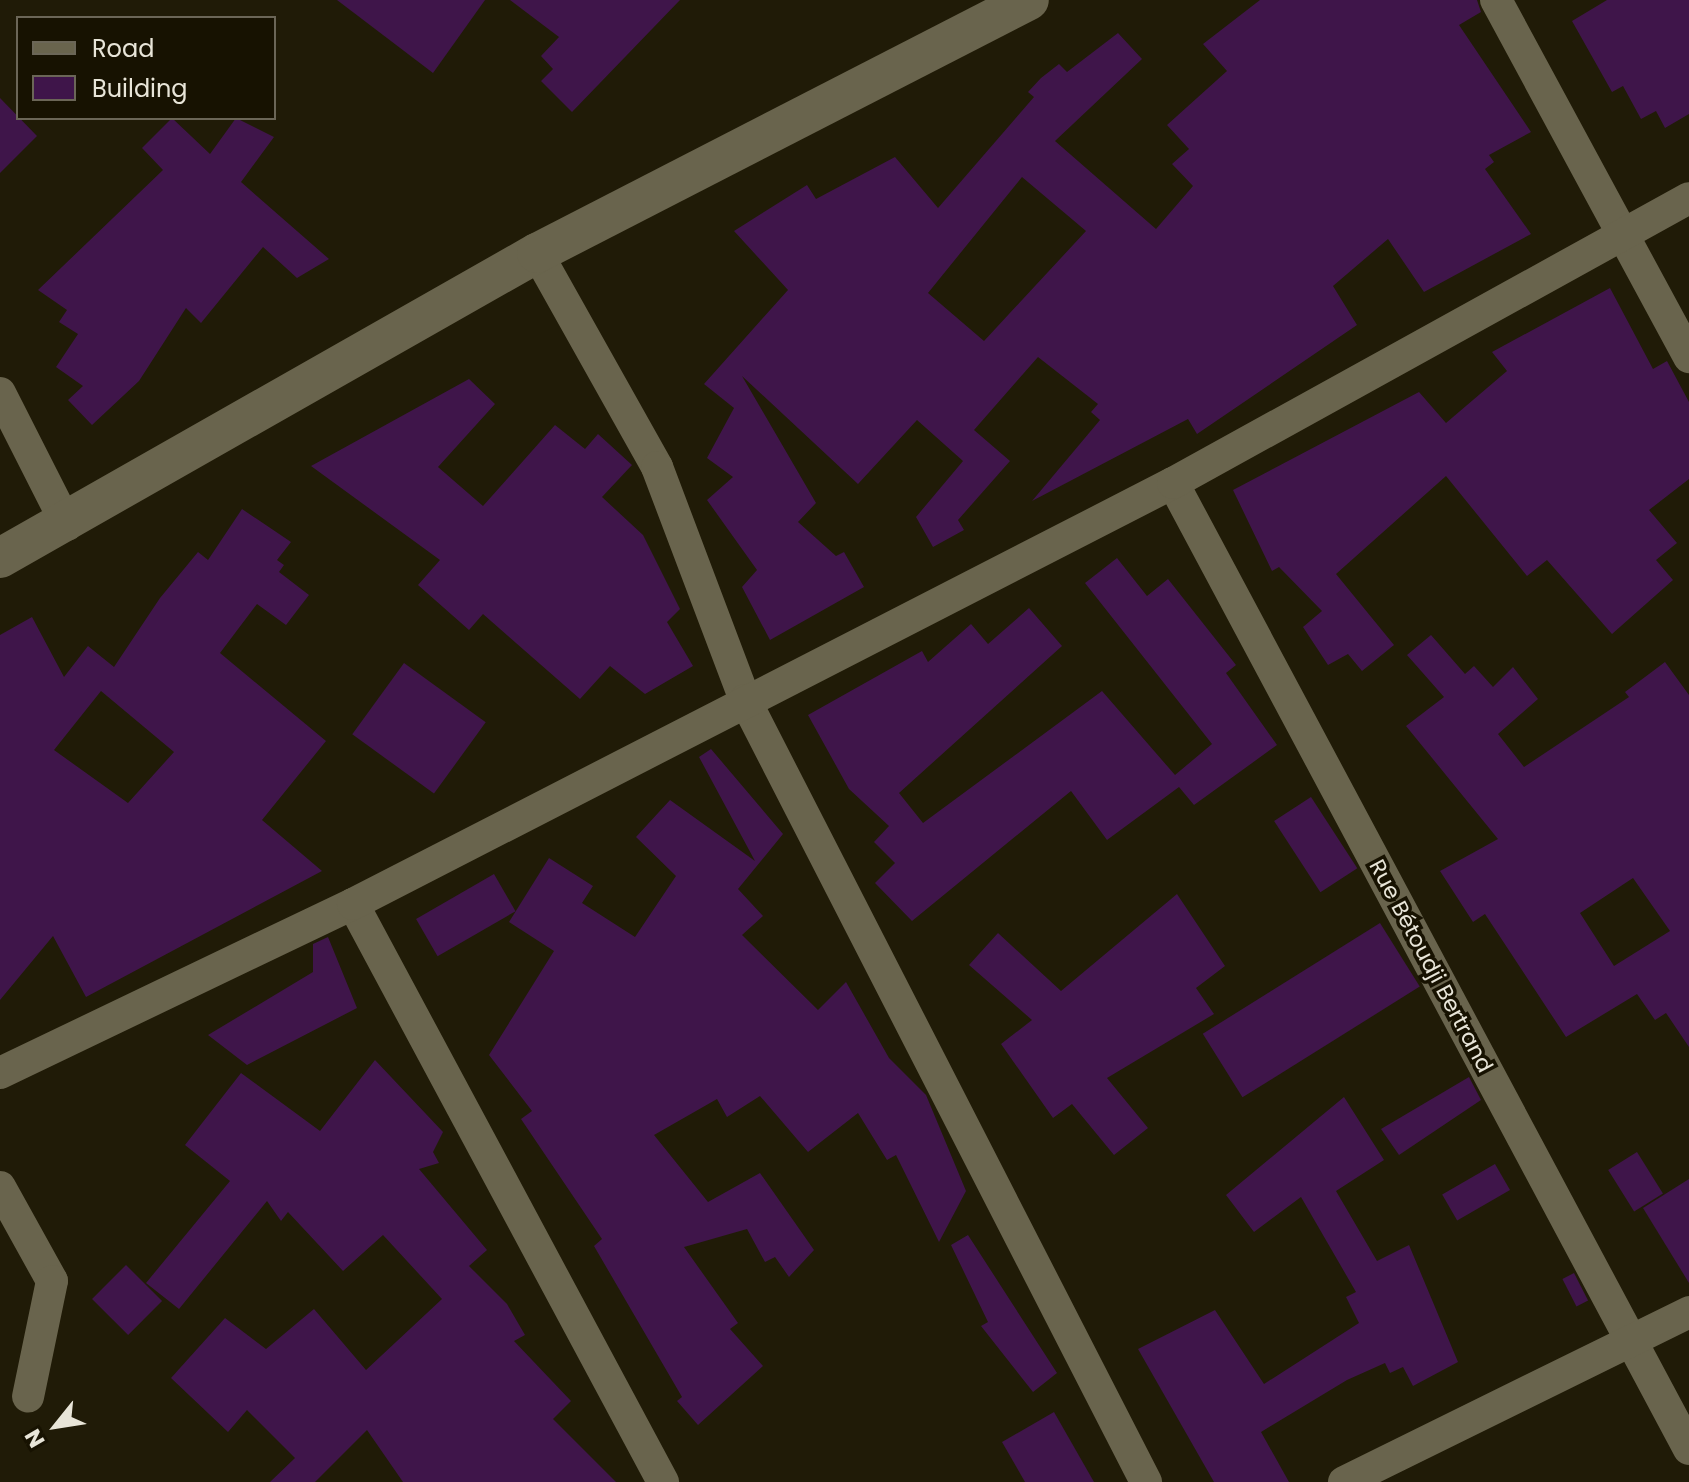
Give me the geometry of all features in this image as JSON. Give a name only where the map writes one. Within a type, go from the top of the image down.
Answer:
[{"type":"street","points":[[0,558],[67,525],[537,253],[1029,0]]},
{"type":"street","points":[[1496,0],[1689,357]]},
{"type":"street","points":[[0,1073],[353,904],[745,700],[1173,483],[1621,231],[1689,198]]},
{"type":"street","points":[[537,253],[657,467],[745,700],[1146,1482]]},
{"type":"street","points":[[0,393],[67,525]]},
{"type":"street","name":"Rue Bétoudji Bertrand","points":[[1173,483],[1689,1449]]},
{"type":"street","points":[[353,904],[663,1482]]},
{"type":"street","points":[[0,1187],[52,1281],[28,1397]]},
{"type":"street","points":[[1344,1482],[1632,1343],[1689,1312]]},
{"type":"building","points":[[337,0],[485,0],[433,73]]},
{"type":"building","points":[[510,0],[680,0],[572,112],[541,81],[553,69],[541,56],[559,37]]},
{"type":"building","points":[[1260,0],[1477,0],[1481,12],[1459,25],[1531,132],[1489,155],[1494,162],[1485,169],[1531,234],[1424,292],[1388,239],[1333,286],[1357,325],[1197,434],[1188,419],[1032,501],[1100,420],[1091,412],[1098,404],[1038,357],[974,430],[1010,461],[958,520],[964,530],[933,547],[916,517],[963,461],[917,420],[858,484],[742,376],[816,503],[798,522],[836,556],[844,552],[864,587],[770,640],[742,587],[757,570],[707,500],[733,477],[707,458],[734,408],[704,384],[788,290],[734,231],[807,185],[816,199],[895,157],[938,208],[1034,97],[1028,92],[1041,78],[1059,64],[1067,72],[1118,33],[1142,59],[1055,141],[1156,229],[1193,186],[1172,164],[1189,149],[1167,125],[1227,71],[1203,44]],"holes":[[[1022,177],[1086,231],[984,341],[928,293]]]},
{"type":"building","points":[[1607,0],[1689,0],[1689,114],[1665,128],[1656,111],[1641,119],[1623,86],[1612,92],[1572,21]]},
{"type":"building","points":[[0,98],[16,114],[16,120],[21,120],[37,136],[0,173]]},
{"type":"building","points":[[170,120],[174,120],[210,154],[235,120],[274,137],[241,182],[329,259],[297,278],[263,247],[201,323],[186,308],[139,381],[92,425],[68,400],[83,386],[56,367],[78,334],[59,322],[67,310],[38,290],[163,170],[142,148]]},
{"type":"building","points":[[1610,288],[1653,369],[1667,361],[1689,402],[1689,479],[1649,510],[1677,543],[1656,560],[1673,580],[1612,634],[1547,560],[1527,576],[1446,476],[1336,574],[1394,645],[1362,671],[1348,654],[1328,665],[1303,627],[1322,611],[1279,567],[1272,571],[1233,490],[1419,392],[1446,423],[1507,371],[1492,352]]},
{"type":"building","points":[[469,379],[495,404],[438,467],[483,506],[555,425],[585,449],[598,434],[632,465],[602,497],[643,535],[680,609],[667,622],[693,666],[645,694],[610,666],[580,699],[483,614],[469,630],[418,585],[440,560],[311,466]]},
{"type":"building","points":[[242,509],[291,542],[277,560],[284,565],[279,572],[309,595],[286,625],[257,604],[220,653],[326,741],[262,820],[322,871],[86,997],[53,936],[0,1000],[0,635],[32,617],[64,677],[88,646],[114,667],[160,598],[198,552],[208,560]],"holes":[[[101,691],[174,752],[128,803],[54,750]]]},
{"type":"building","points":[[1117,558],[1147,596],[1168,579],[1236,665],[1226,673],[1277,745],[1194,805],[1179,787],[1107,840],[1071,791],[912,921],[875,883],[895,863],[874,842],[889,826],[849,789],[808,715],[922,651],[928,662],[971,624],[988,644],[1029,608],[1062,646],[899,793],[923,823],[1102,691],[1175,775],[1212,744],[1085,583]]},
{"type":"building","points":[[1431,635],[1465,674],[1474,666],[1493,687],[1513,667],[1538,699],[1498,734],[1524,767],[1629,697],[1625,692],[1665,662],[1689,695],[1689,1047],[1666,1013],[1655,1020],[1637,994],[1566,1037],[1485,914],[1473,922],[1440,871],[1498,839],[1406,726],[1444,697],[1407,655]],"holes":[[[1633,878],[1670,931],[1614,966],[1580,913]]]},
{"type":"building","points":[[404,663],[486,722],[434,794],[352,734]]},
{"type":"building","points":[[711,749],[783,834],[738,889],[763,916],[742,935],[818,1010],[846,982],[889,1058],[926,1095],[966,1191],[939,1242],[896,1155],[887,1160],[858,1113],[808,1152],[760,1096],[727,1117],[717,1099],[654,1135],[708,1202],[760,1173],[814,1250],[789,1277],[775,1257],[765,1262],[747,1229],[684,1247],[738,1323],[730,1329],[763,1366],[698,1425],[677,1401],[682,1397],[594,1246],[602,1239],[521,1119],[532,1111],[489,1055],[554,951],[509,922],[549,858],[593,886],[582,903],[635,937],[676,876],[636,837],[670,800],[755,861],[699,757]]},
{"type":"building","points":[[1311,797],[1357,868],[1320,892],[1274,821]]},
{"type":"building","points":[[494,874],[516,911],[438,956],[416,919]]},
{"type":"building","points":[[1177,894],[1225,966],[1196,988],[1214,1014],[1107,1078],[1148,1128],[1114,1155],[1072,1104],[1053,1118],[1001,1044],[1032,1020],[969,965],[998,933],[1061,991]]},
{"type":"building","points":[[1380,923],[1420,987],[1243,1097],[1203,1034]]},
{"type":"building","points":[[328,937],[357,1008],[247,1065],[208,1035],[313,972],[313,944]]},
{"type":"building","points":[[375,1060],[443,1132],[433,1152],[439,1163],[419,1169],[487,1250],[469,1266],[507,1304],[525,1335],[514,1341],[571,1401],[553,1419],[616,1482],[403,1482],[367,1430],[315,1482],[270,1482],[295,1458],[247,1410],[228,1432],[171,1378],[225,1318],[266,1349],[314,1309],[366,1370],[442,1299],[383,1235],[343,1271],[288,1212],[281,1221],[267,1201],[179,1309],[146,1283],[230,1181],[185,1145],[241,1073],[320,1131]]},
{"type":"building","points":[[1469,1077],[1481,1100],[1399,1155],[1381,1129]]},
{"type":"building","points":[[1344,1097],[1384,1160],[1336,1191],[1377,1261],[1409,1245],[1458,1362],[1413,1386],[1403,1367],[1390,1373],[1385,1363],[1347,1380],[1261,1432],[1289,1482],[1214,1482],[1138,1349],[1215,1310],[1264,1384],[1359,1323],[1346,1297],[1356,1292],[1301,1197],[1254,1232],[1226,1195]]},
{"type":"building","points":[[1637,1152],[1663,1194],[1634,1212],[1608,1170]]},
{"type":"building","points":[[1495,1164],[1510,1190],[1457,1220],[1442,1194]]},
{"type":"building","points":[[1689,1179],[1689,1283],[1643,1208]]},
{"type":"building","points":[[968,1235],[1057,1373],[1033,1392],[981,1326],[988,1322],[951,1245]]},
{"type":"building","points":[[126,1265],[162,1301],[128,1335],[92,1299]]},
{"type":"building","points":[[1574,1273],[1588,1301],[1576,1307],[1562,1279]]},
{"type":"building","points":[[1054,1412],[1094,1482],[1025,1482],[1002,1442]]}]
